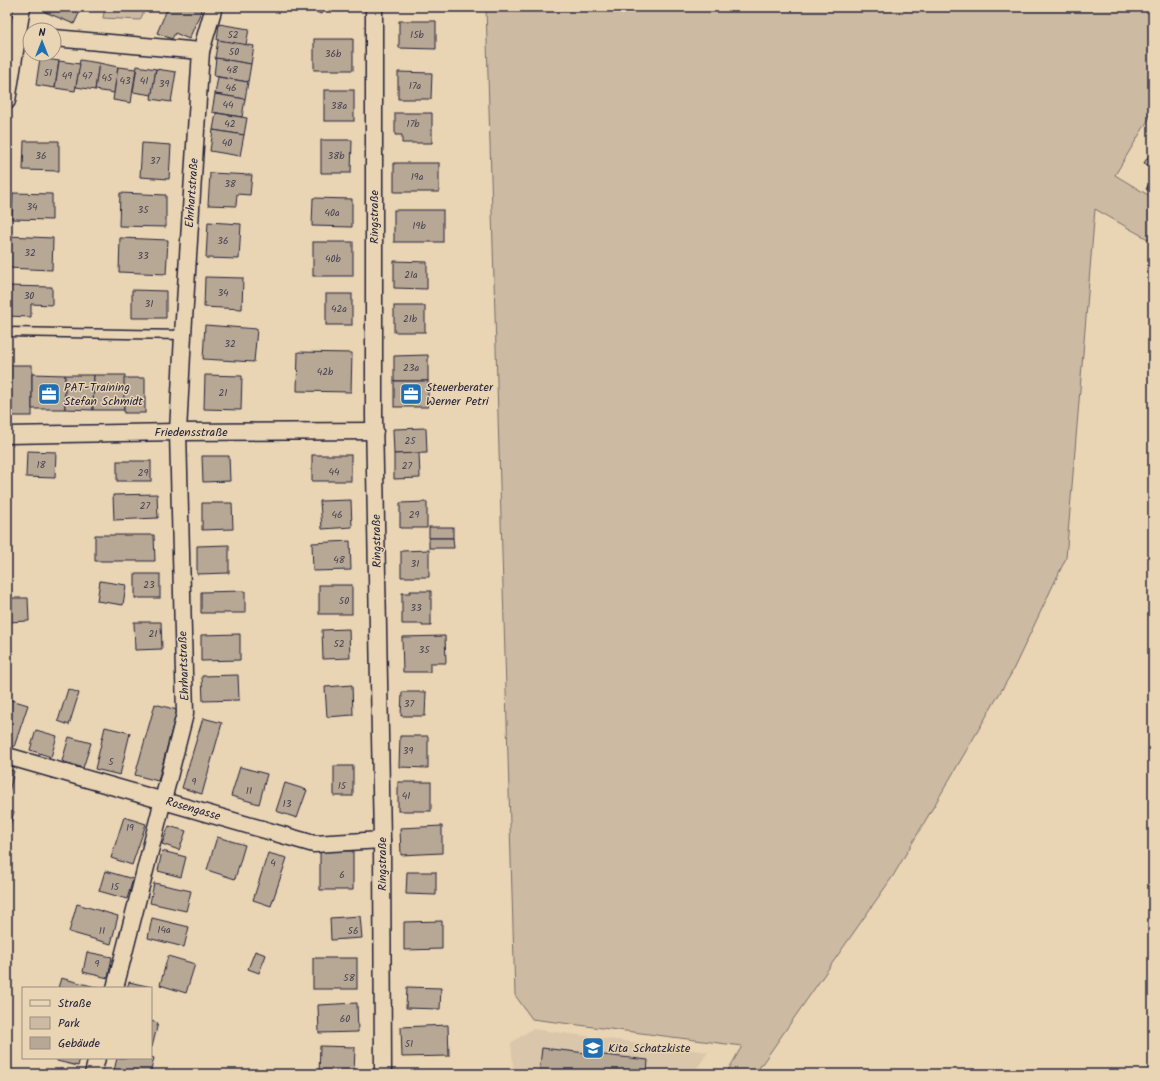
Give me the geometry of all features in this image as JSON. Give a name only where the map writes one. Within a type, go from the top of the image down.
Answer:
[{"type":"street","points":[[22,7],[23,22]]},
{"type":"street","name":"Ehrhartstraße","points":[[115,987],[162,800],[186,714],[178,432],[201,51],[214,7]]},
{"type":"street","name":"Ringstraße","points":[[374,7],[374,432],[382,840],[383,1074]]},
{"type":"street","points":[[62,39],[201,51]]},
{"type":"street","points":[[7,100],[22,43]]},
{"type":"street","name":"Friedensstraße","points":[[7,434],[374,432]]},
{"type":"street","name":"Rosengasse","points":[[7,756],[314,844],[382,840]]},
{"type":"street","points":[[93,1074],[97,1059]]},
{"type":"lane","points":[[7,332],[183,335]]},
{"type":"shaded area","name":"Kita Schatzkiste","points":[[532,1029],[708,1052],[693,1074],[514,1074],[511,1043]]},
{"type":"green space","points":[[105,7],[146,7],[140,20],[103,18]]},
{"type":"green space","points":[[486,7],[1153,7],[1153,112],[1115,175],[1153,198],[1153,242],[1095,209],[1066,558],[1011,674],[893,876],[755,1074],[726,1074],[742,1046],[532,1019],[515,995]]},
{"type":"building","points":[[47,7],[82,7],[74,24],[45,12]]},
{"type":"building","points":[[168,7],[203,7],[189,39],[175,33],[172,39],[157,33]]},
{"type":"building","points":[[305,7],[324,7],[321,14]]},
{"type":"building","points":[[399,21],[436,21],[436,49],[399,48]]},
{"type":"building","points":[[219,24],[249,29],[246,45],[217,40]]},
{"type":"building","points":[[314,39],[353,39],[353,70],[314,70]]},
{"type":"building","points":[[218,40],[254,46],[251,64],[215,58]]},
{"type":"building","points":[[216,58],[251,64],[248,82],[214,76]]},
{"type":"building","points":[[80,60],[99,63],[95,90],[76,87]]},
{"type":"building","points":[[39,62],[59,62],[55,88],[36,85]]},
{"type":"building","points":[[59,62],[80,64],[75,91],[55,88]]},
{"type":"building","points":[[99,63],[118,67],[114,93],[95,90]]},
{"type":"building","points":[[137,66],[156,69],[152,95],[133,92]]},
{"type":"building","points":[[118,67],[136,69],[131,103],[113,100]]},
{"type":"building","points":[[156,69],[176,72],[171,102],[151,99]]},
{"type":"building","points":[[398,72],[432,73],[431,99],[398,99]]},
{"type":"building","points":[[218,77],[248,82],[245,99],[215,94]]},
{"type":"building","points":[[324,90],[354,90],[354,121],[324,121]]},
{"type":"building","points":[[215,94],[245,99],[242,117],[212,112]]},
{"type":"building","points":[[216,113],[247,118],[244,135],[213,130]]},
{"type":"building","points":[[395,113],[432,113],[432,143],[402,143],[402,135],[395,135]]},
{"type":"building","points":[[213,130],[244,135],[240,156],[210,151]]},
{"type":"building","points":[[321,140],[352,140],[351,173],[321,173]]},
{"type":"building","points":[[24,141],[59,141],[59,171],[23,170]]},
{"type":"building","points":[[142,143],[171,145],[169,179],[140,177]]},
{"type":"building","points":[[1153,149],[1153,168],[1144,163]]},
{"type":"building","points":[[394,163],[439,163],[439,192],[394,192]]},
{"type":"building","points":[[210,173],[252,175],[250,195],[237,194],[236,206],[208,205]]},
{"type":"building","points":[[1153,178],[1153,193],[1146,189]]},
{"type":"building","points":[[13,193],[52,194],[52,220],[12,219]]},
{"type":"building","points":[[120,193],[166,195],[166,227],[119,226]]},
{"type":"building","points":[[313,198],[352,199],[352,227],[312,226]]},
{"type":"building","points":[[394,210],[443,210],[443,242],[394,242]]},
{"type":"building","points":[[208,222],[241,224],[239,259],[206,258]]},
{"type":"building","points":[[7,236],[53,238],[52,270],[7,268]]},
{"type":"building","points":[[120,238],[168,240],[166,274],[119,272]]},
{"type":"building","points":[[313,242],[353,242],[353,276],[313,276]]},
{"type":"building","points":[[394,261],[427,262],[427,289],[394,288]]},
{"type":"building","points":[[205,277],[243,278],[242,309],[204,307]]},
{"type":"building","points":[[7,286],[52,287],[52,305],[31,304],[31,317],[7,316]]},
{"type":"building","points":[[132,290],[166,291],[166,318],[132,318]]},
{"type":"building","points":[[326,294],[352,294],[352,325],[326,325]]},
{"type":"building","points":[[394,306],[425,306],[425,332],[394,332]]},
{"type":"building","points":[[205,325],[257,329],[254,362],[203,359]]},
{"type":"building","points":[[298,352],[352,353],[351,392],[297,391]]},
{"type":"building","points":[[428,355],[428,381],[394,381],[394,356]]},
{"type":"building","points":[[7,365],[32,365],[32,416],[7,416]]},
{"type":"building","points":[[32,374],[65,375],[65,409],[32,409]]},
{"type":"building","points":[[65,375],[94,375],[93,410],[65,409]]},
{"type":"building","points":[[94,375],[125,375],[124,410],[93,410]]},
{"type":"building","points":[[205,375],[242,376],[241,410],[204,409]]},
{"type":"building","points":[[124,378],[145,378],[145,413],[124,413]]},
{"type":"building","points":[[394,381],[428,381],[428,407],[394,407]]},
{"type":"building","points":[[426,428],[427,453],[394,454],[393,429]]},
{"type":"building","points":[[27,451],[56,452],[55,478],[26,477]]},
{"type":"building","points":[[419,453],[420,478],[394,479],[394,454]]},
{"type":"building","points":[[312,455],[351,455],[351,481],[312,481]]},
{"type":"building","points":[[202,456],[229,456],[230,481],[203,482]]},
{"type":"building","points":[[117,461],[151,461],[151,481],[117,481]]},
{"type":"building","points":[[157,494],[158,518],[114,520],[113,495]]},
{"type":"building","points":[[351,500],[352,527],[322,529],[320,501]]},
{"type":"building","points":[[427,502],[427,528],[400,528],[400,503]]},
{"type":"building","points":[[202,503],[232,503],[233,529],[202,530]]},
{"type":"building","points":[[429,527],[453,527],[453,538],[429,538]]},
{"type":"building","points":[[95,535],[154,535],[155,561],[95,561]]},
{"type":"building","points":[[429,538],[453,538],[454,548],[429,548]]},
{"type":"building","points":[[350,541],[351,570],[313,571],[312,543]]},
{"type":"building","points":[[229,545],[229,573],[197,574],[197,546]]},
{"type":"building","points":[[429,550],[429,577],[401,577],[401,551]]},
{"type":"building","points":[[135,574],[160,574],[160,598],[135,598]]},
{"type":"building","points":[[100,581],[126,585],[123,605],[97,601]]},
{"type":"building","points":[[319,585],[352,585],[352,614],[319,614]]},
{"type":"building","points":[[245,591],[245,613],[201,613],[201,592]]},
{"type":"building","points":[[410,591],[431,591],[431,626],[422,626],[422,624],[402,624],[402,593],[410,593]]},
{"type":"building","points":[[7,598],[28,598],[29,621],[7,622]]},
{"type":"building","points":[[134,622],[161,622],[162,649],[135,650]]},
{"type":"building","points":[[349,629],[350,658],[323,659],[322,630]]},
{"type":"building","points":[[240,634],[240,660],[201,661],[201,635]]},
{"type":"building","points":[[445,636],[446,663],[430,663],[430,672],[403,672],[402,637]]},
{"type":"building","points":[[238,675],[239,700],[203,701],[202,676]]},
{"type":"building","points":[[352,685],[353,715],[327,717],[325,687]]},
{"type":"building","points":[[68,689],[79,693],[69,725],[58,721]]},
{"type":"building","points":[[402,692],[426,692],[425,716],[401,716]]},
{"type":"building","points":[[8,699],[28,705],[14,747],[7,745]]},
{"type":"building","points":[[155,704],[177,710],[158,781],[135,775]]},
{"type":"building","points":[[203,718],[222,723],[202,794],[182,788]]},
{"type":"building","points":[[105,727],[130,733],[120,775],[95,769]]},
{"type":"building","points":[[36,730],[57,736],[51,757],[30,750]]},
{"type":"building","points":[[400,736],[428,736],[428,768],[399,767]]},
{"type":"building","points":[[69,737],[91,743],[83,768],[62,761]]},
{"type":"building","points":[[334,766],[353,766],[353,796],[334,796]]},
{"type":"building","points":[[240,767],[267,774],[259,804],[231,796]]},
{"type":"building","points":[[7,769],[14,771],[8,796],[7,795]]},
{"type":"building","points":[[398,782],[431,782],[431,811],[398,811]]},
{"type":"building","points":[[285,783],[307,790],[297,818],[276,811]]},
{"type":"building","points":[[7,810],[14,812],[8,832],[7,832]]},
{"type":"building","points":[[124,817],[146,824],[132,865],[111,858]]},
{"type":"building","points":[[169,826],[186,831],[179,850],[162,844]]},
{"type":"building","points":[[442,826],[442,853],[401,855],[400,828]]},
{"type":"building","points":[[217,837],[245,845],[235,879],[207,870]]},
{"type":"building","points":[[320,850],[353,851],[353,890],[320,890]]},
{"type":"building","points":[[162,851],[186,857],[181,877],[158,871]]},
{"type":"building","points":[[268,853],[287,858],[271,906],[253,900]]},
{"type":"building","points":[[105,871],[133,879],[127,899],[99,891]]},
{"type":"building","points":[[407,872],[436,872],[436,895],[406,894]]},
{"type":"building","points":[[154,883],[191,891],[186,911],[150,903]]},
{"type":"building","points":[[77,904],[118,916],[111,944],[69,932]]},
{"type":"building","points":[[360,916],[362,938],[331,940],[330,918]]},
{"type":"building","points":[[152,918],[189,927],[184,947],[148,938]]},
{"type":"building","points":[[442,921],[442,949],[404,950],[404,922]]},
{"type":"building","points":[[255,951],[266,955],[259,973],[248,969]]},
{"type":"building","points":[[87,952],[112,957],[108,978],[83,972]]},
{"type":"building","points":[[168,956],[195,964],[186,993],[160,985]]},
{"type":"building","points":[[313,958],[357,958],[357,989],[313,989]]},
{"type":"building","points":[[61,978],[95,987],[58,987]]},
{"type":"building","points":[[129,982],[151,987],[127,987]]},
{"type":"building","points":[[407,987],[441,988],[440,1009],[406,1008]]},
{"type":"building","points":[[357,1003],[358,1032],[319,1033],[318,1005]]},
{"type":"building","points":[[152,1021],[158,1023],[152,1047]]},
{"type":"building","points":[[448,1025],[449,1056],[402,1057],[401,1027]]},
{"type":"building","points":[[320,1046],[355,1047],[354,1074],[319,1074]]},
{"type":"building","points":[[542,1048],[648,1060],[647,1074],[539,1074]]},
{"type":"building","points":[[154,1058],[150,1074],[127,1074],[114,1071],[117,1059]]},
{"type":"building","points":[[57,1059],[80,1059],[78,1066],[57,1061]]},
{"type":"building","points":[[60,1069],[75,1074],[59,1074]]},
{"type":"place","name":"PAT-Training Stefan Schmidt","points":[[49,394]]},
{"type":"place","name":"Steuerberater Werner Petri","points":[[411,394]]},
{"type":"place","name":"Kita Schatzkiste","points":[[593,1048]]}]
